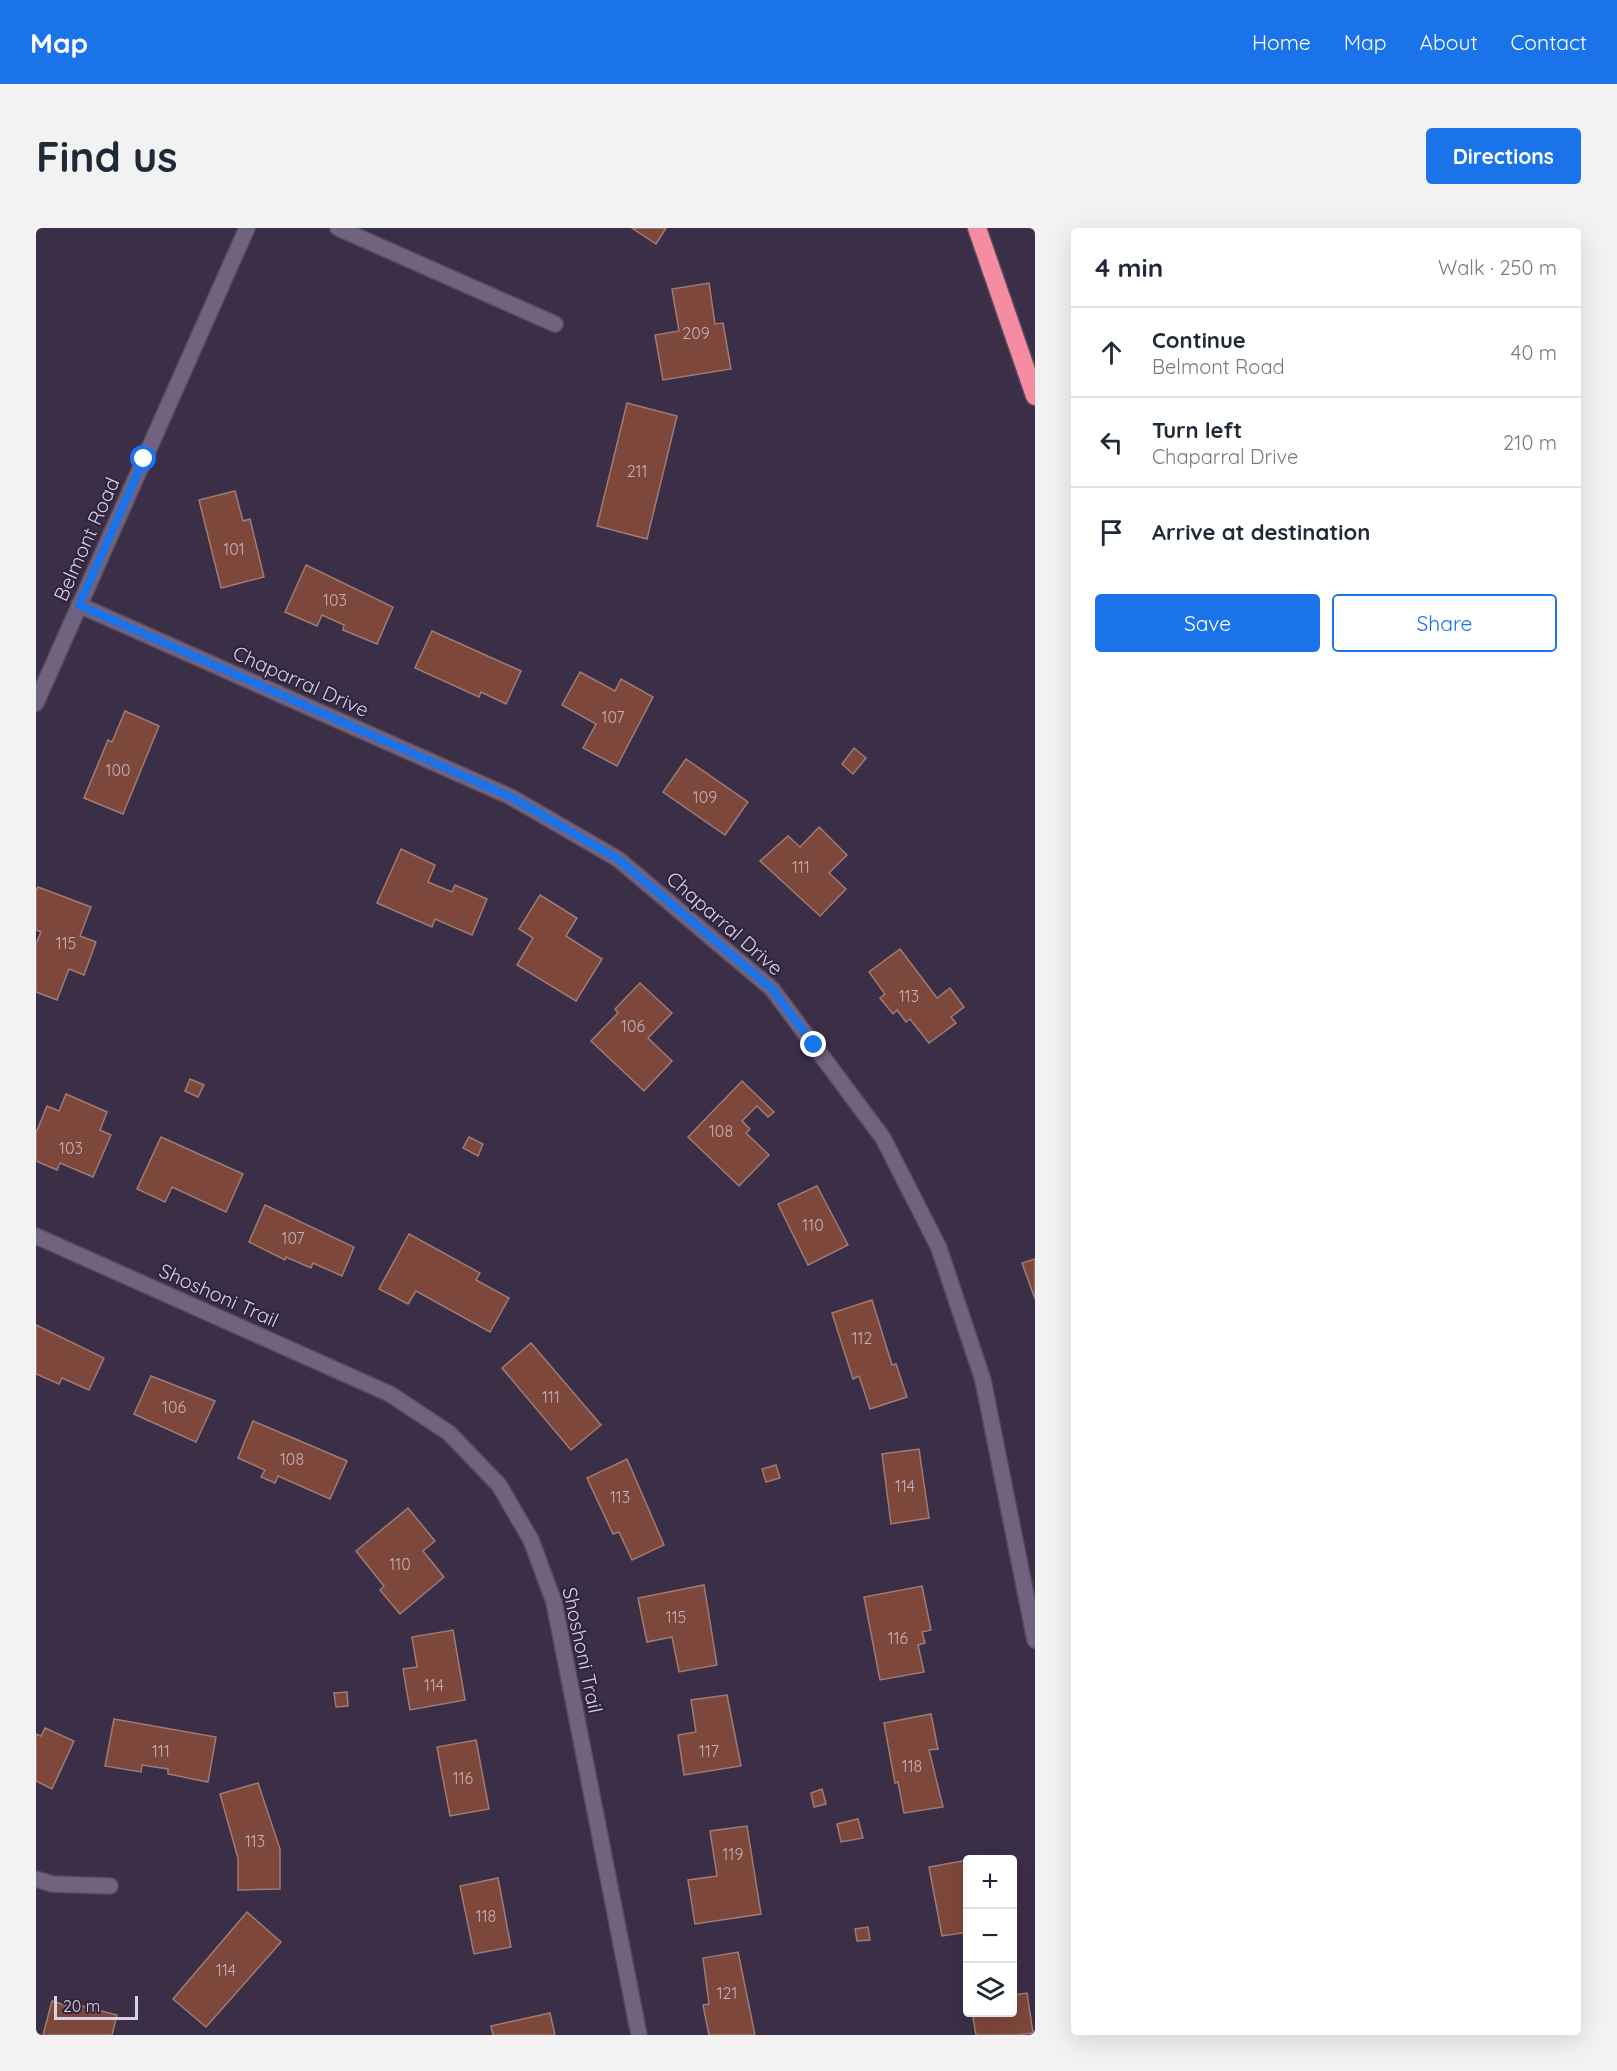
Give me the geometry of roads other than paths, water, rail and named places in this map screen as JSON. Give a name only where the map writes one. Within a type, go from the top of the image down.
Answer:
[{"type":"highway","points":[[977,228],[1035,396]]},
{"type":"street","name":"Belmont Road","points":[[36,703],[247,228]]},
{"type":"street","points":[[338,228],[555,324]]},
{"type":"street","name":"Chaparral Drive","points":[[79,605],[511,797],[618,859],[772,989],[883,1138],[939,1248],[983,1380],[1035,1640]]},
{"type":"street","name":"Shoshoni Trail","points":[[36,1236],[390,1394],[449,1433],[499,1485],[531,1540],[554,1602],[639,2035]]},
{"type":"street","points":[[36,1879],[52,1884],[110,1886]]}]
